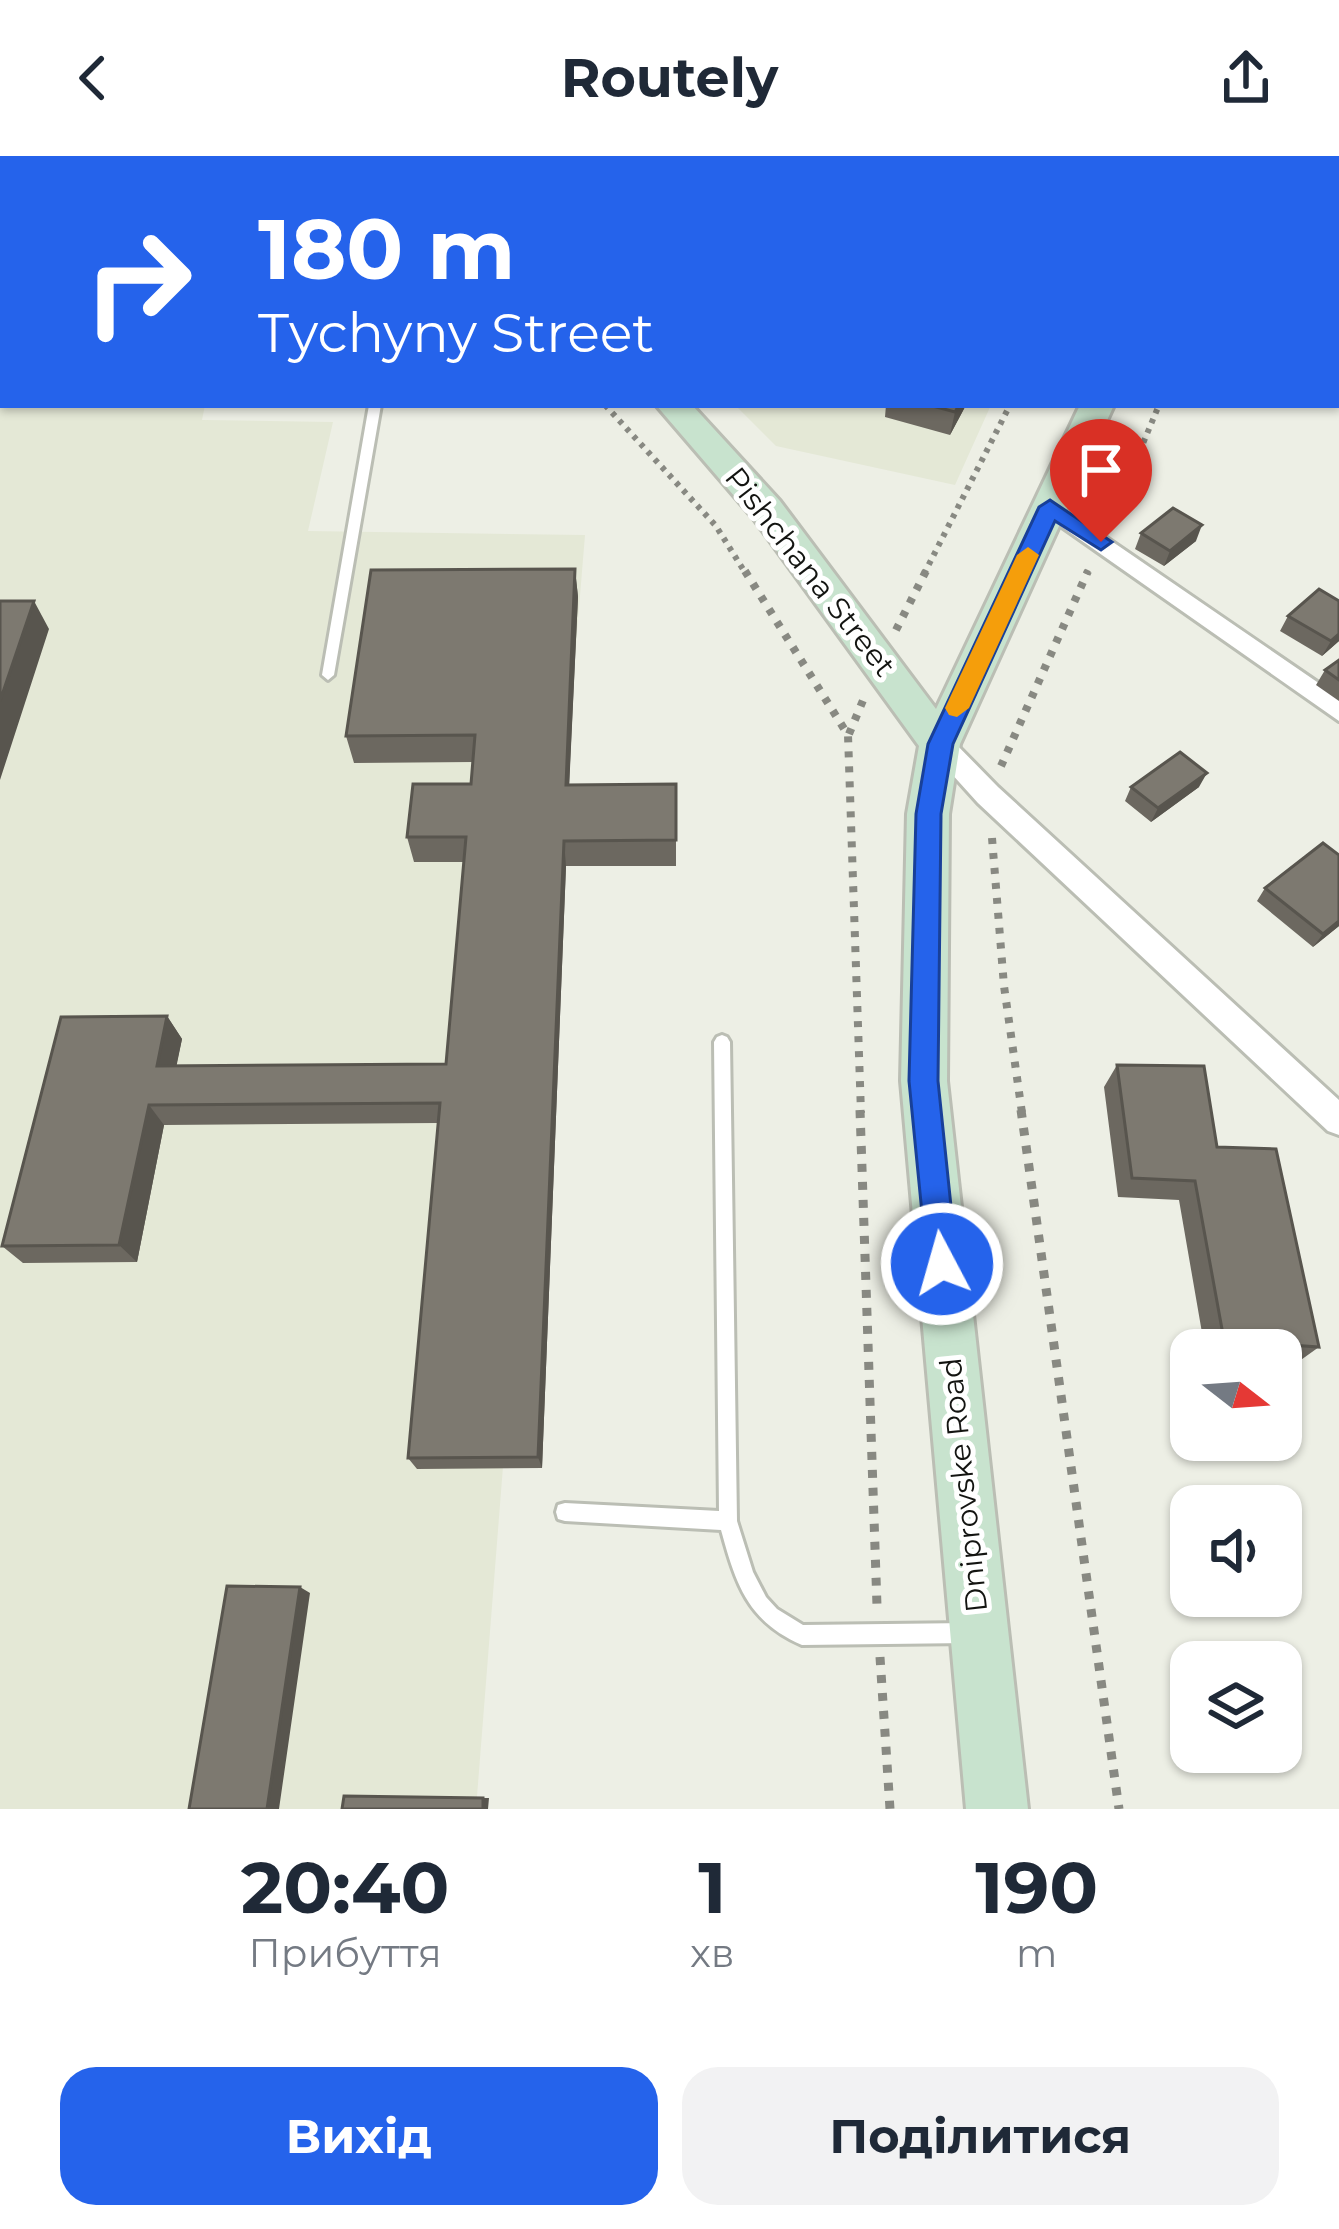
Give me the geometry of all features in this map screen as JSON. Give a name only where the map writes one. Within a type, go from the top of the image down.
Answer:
[{"type":"street","name":"Pishchana Street","points":[[676,408],[766,509],[940,744]]},
{"type":"street","name":"Dniprovske Road","points":[[997,1809],[924,1081],[928,814],[940,744],[1096,408]]},
{"type":"street","points":[[1050,507],[1339,711]]},
{"type":"street","points":[[940,744],[988,796],[1339,1121]]},
{"type":"lane","points":[[328,675],[374,408]]},
{"type":"lane","points":[[722,1042],[728,1521],[757,1604],[778,1626],[802,1635],[879,1638],[978,1633]]},
{"type":"lane","points":[[565,1512],[728,1521]]},
{"type":"path","points":[[608,408],[716,526],[848,735]]},
{"type":"path","points":[[890,1809],[879,1638],[848,735],[881,659],[1008,408]]},
{"type":"path","points":[[1119,1809],[1004,986],[988,796],[1158,408]]},
{"type":"shaded area","points":[[0,408],[204,408],[202,420],[333,422],[308,531],[585,535],[564,790],[551,858],[476,1809],[0,1809]]},
{"type":"shaded area","points":[[738,408],[990,408],[955,485],[776,446]]},
{"type":"building","points":[[1173,508],[1202,525],[1170,551],[1141,533]]},
{"type":"building","points":[[575,569],[566,785],[676,784],[676,840],[564,841],[538,1457],[408,1458],[440,1103],[149,1105],[119,1245],[2,1246],[61,1017],[167,1016],[157,1066],[446,1064],[466,837],[407,837],[413,784],[471,784],[475,735],[346,736],[371,570]]},
{"type":"building","points":[[1319,589],[1339,601],[1339,634],[1331,641],[1288,616]]},
{"type":"building","points":[[0,601],[34,601],[0,701]]},
{"type":"building","points":[[1339,660],[1339,680],[1325,670]]},
{"type":"building","points":[[1180,752],[1207,773],[1158,808],[1131,787]]},
{"type":"building","points":[[1323,843],[1339,855],[1339,921],[1323,934],[1265,888]]},
{"type":"building","points":[[1117,1065],[1204,1066],[1217,1147],[1276,1149],[1319,1347],[1302,1346],[1302,1329],[1222,1329],[1195,1181],[1132,1178]]},
{"type":"building","points":[[227,1586],[300,1587],[267,1809],[189,1809]]},
{"type":"building","points":[[344,1796],[483,1798],[483,1809],[342,1809]]},
{"type":"slow traffic","points":[[957,708],[1028,555]]},
{"type":"route","points":[[942,1264],[924,1081],[928,814],[940,744],[1050,507],[1101,542]]}]
